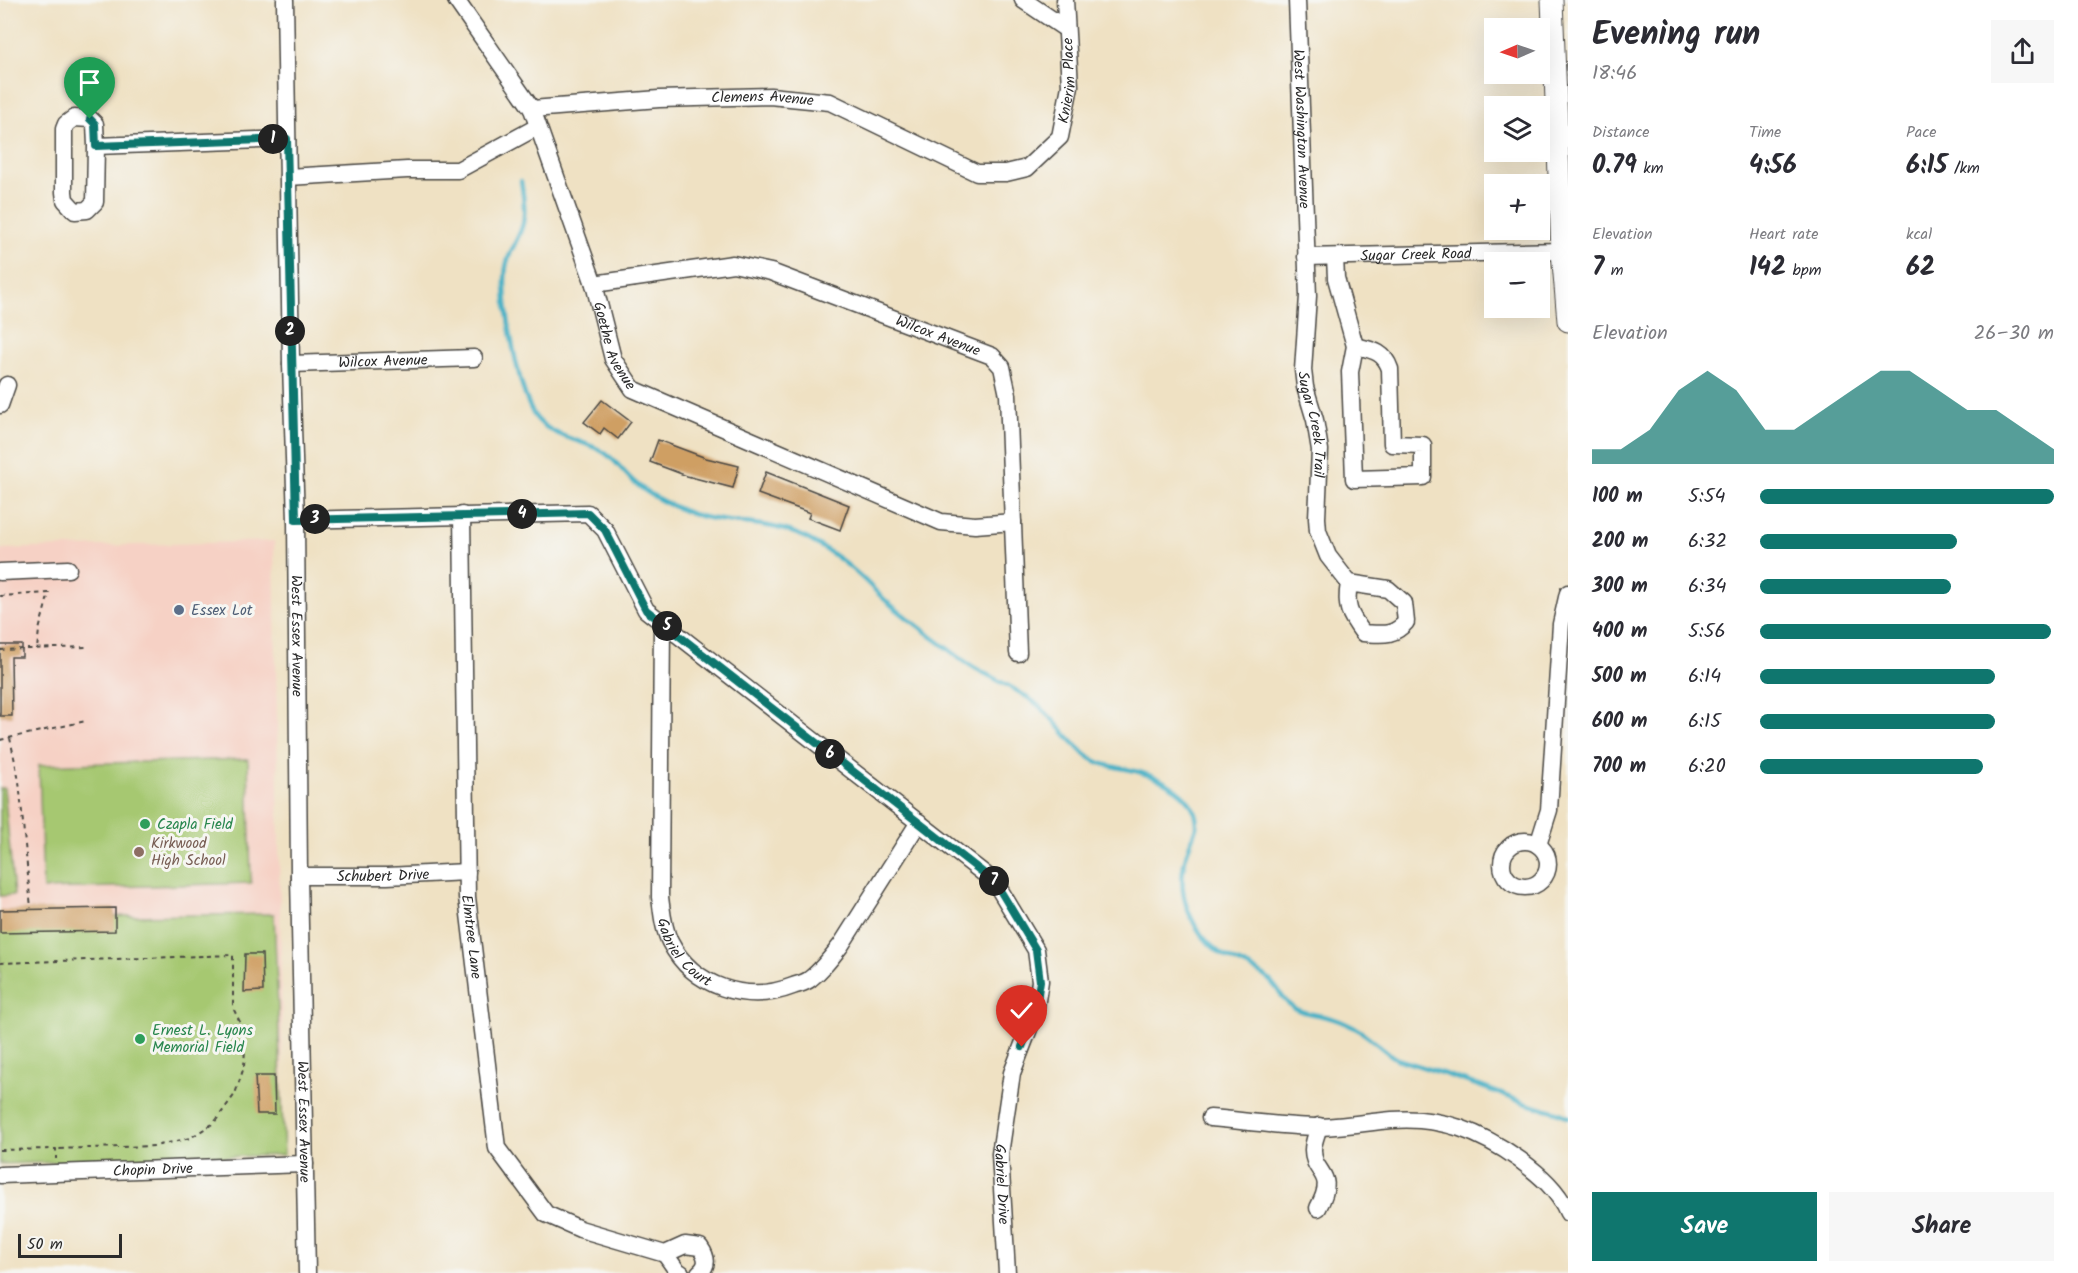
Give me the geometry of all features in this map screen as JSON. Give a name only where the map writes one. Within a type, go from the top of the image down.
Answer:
[{"type":"main road","points":[[1552,0],[1562,91],[1562,251],[1568,321]]},
{"type":"street","name":"West Essex Avenue","points":[[285,0],[296,520],[298,876],[306,1273]]},
{"type":"street","name":"Goethe Avenue","points":[[456,0],[532,109],[594,284],[613,359],[633,389],[941,522],[975,525],[1013,522]]},
{"type":"street","points":[[1023,0],[1066,29]]},
{"type":"street","name":"Knierim Place","points":[[976,173],[1006,173],[1027,168],[1060,137],[1070,86],[1065,0]]},
{"type":"street","name":"West Washington Avenue","points":[[1297,0],[1306,257]]},
{"type":"street","name":"Clemens Avenue","points":[[532,109],[659,99],[770,96],[830,102],[976,173]]},
{"type":"street","points":[[74,118],[90,119],[95,124],[96,146],[95,202],[87,210],[75,211],[66,200],[64,192],[63,137],[66,124],[74,118]]},
{"type":"street","points":[[288,177],[407,170],[459,170],[537,127]]},
{"type":"street","points":[[96,146],[287,139]]},
{"type":"street","name":"Sugar Creek Road","points":[[1306,257],[1562,251]]},
{"type":"street","name":"Sugar Creek Trail","points":[[1306,257],[1308,296],[1303,370],[1320,450],[1318,531],[1328,556],[1348,583]]},
{"type":"street","points":[[1335,257],[1336,278],[1355,346],[1350,372],[1354,479],[1423,477],[1423,445],[1392,444],[1390,369],[1386,360],[1376,351],[1355,346]]},
{"type":"street","name":"Wilcox Avenue","points":[[594,284],[733,264],[771,272],[992,356],[1002,367],[1008,395],[1018,653]]},
{"type":"street","name":"Wilcox Avenue","points":[[291,364],[474,358]]},
{"type":"street","points":[[0,405],[7,385]]},
{"type":"street","name":"Gabriel Drive","points":[[296,520],[588,513],[605,530],[646,610],[995,882],[1036,950],[1040,981],[1035,1013],[1012,1073],[1000,1154],[1007,1273]]},
{"type":"street","name":"Elmtree Lane","points":[[462,515],[467,897],[496,1148],[546,1214],[580,1229],[665,1254]]},
{"type":"street","points":[[0,572],[68,569]]},
{"type":"street","points":[[1538,845],[1549,810],[1561,624],[1568,593]]},
{"type":"street","name":"Gabriel Court","points":[[662,622],[660,897],[663,920],[670,942],[686,965],[708,981],[732,992],[760,994],[784,990],[808,981],[841,945],[918,822]]},
{"type":"street","name":"Schubert Drive","points":[[298,876],[387,876],[467,872]]},
{"type":"street","points":[[1210,1118],[1319,1126],[1418,1119],[1442,1122],[1468,1130],[1495,1143],[1542,1177],[1555,1191],[1568,1213]]},
{"type":"street","points":[[1318,1208],[1327,1183],[1313,1151],[1319,1126]]},
{"type":"street","name":"Chopin Drive","points":[[0,1175],[305,1164]]},
{"type":"street","points":[[681,1273],[665,1254],[686,1245],[700,1247],[706,1261],[705,1267],[699,1273]]},
{"type":"path","points":[[0,597],[49,593],[39,630],[38,648]]},
{"type":"path","points":[[0,650],[86,647]]},
{"type":"path","points":[[0,740],[86,721]]},
{"type":"path","points":[[10,738],[19,781],[31,908]]},
{"type":"path","points":[[0,963],[232,955],[234,1008],[241,1024],[245,1047],[244,1067],[235,1094],[214,1123],[190,1138],[155,1146],[0,1150]]},
{"type":"path","points":[[56,1149],[56,1162]]},
{"type":"shaded area","name":"Kirkwood High School","points":[[274,541],[284,1155],[0,1164],[0,549]]},
{"type":"green space","name":"Czapla Field","points":[[248,759],[251,883],[43,889],[39,765]]},
{"type":"green space","points":[[0,788],[4,788],[14,895],[0,896]]},
{"type":"green space","name":"Ernest L. Lyons Memorial Field","points":[[274,914],[284,1155],[0,1164],[0,923],[128,916]]},
{"type":"building","points":[[602,400],[631,422],[618,439],[604,428],[600,434],[584,422]]},
{"type":"building","points":[[658,440],[706,458],[739,466],[733,488],[687,476],[650,462]]},
{"type":"building","points":[[766,472],[849,505],[840,530],[808,518],[810,513],[758,494]]},
{"type":"building","points":[[0,645],[22,645],[22,657],[11,657],[12,716],[0,716]]},
{"type":"building","points":[[115,908],[115,931],[0,933],[0,910]]},
{"type":"building","points":[[245,954],[262,954],[263,991],[244,992]]},
{"type":"building","points":[[255,1076],[274,1076],[275,1114],[257,1114]]},
{"type":"waterway","points":[[521,181],[524,218],[507,261],[506,300],[512,343],[522,385],[534,415],[540,422],[554,432],[603,452],[638,485],[676,507],[712,519],[774,527],[817,544],[847,564],[891,605],[960,659],[1034,702],[1091,759],[1148,775],[1177,790],[1191,805],[1197,824],[1185,859],[1182,876],[1185,901],[1195,925],[1210,945],[1220,953],[1268,979],[1292,1007],[1353,1027],[1397,1059],[1568,1117]]},
{"type":"place","name":"Essex Lot","points":[[179,610]]},
{"type":"place","name":"Czapla Field","points":[[145,824]]},
{"type":"place","name":"Kirkwood High School","points":[[139,852]]},
{"type":"place","name":"Ernest L. Lyons Memorial Field","points":[[140,1039]]},
{"type":"route","points":[[90,119],[95,124],[96,146],[287,139],[296,520],[588,513],[605,530],[646,610],[995,882],[1036,950],[1040,981],[1035,1013],[1022,1047]]}]
